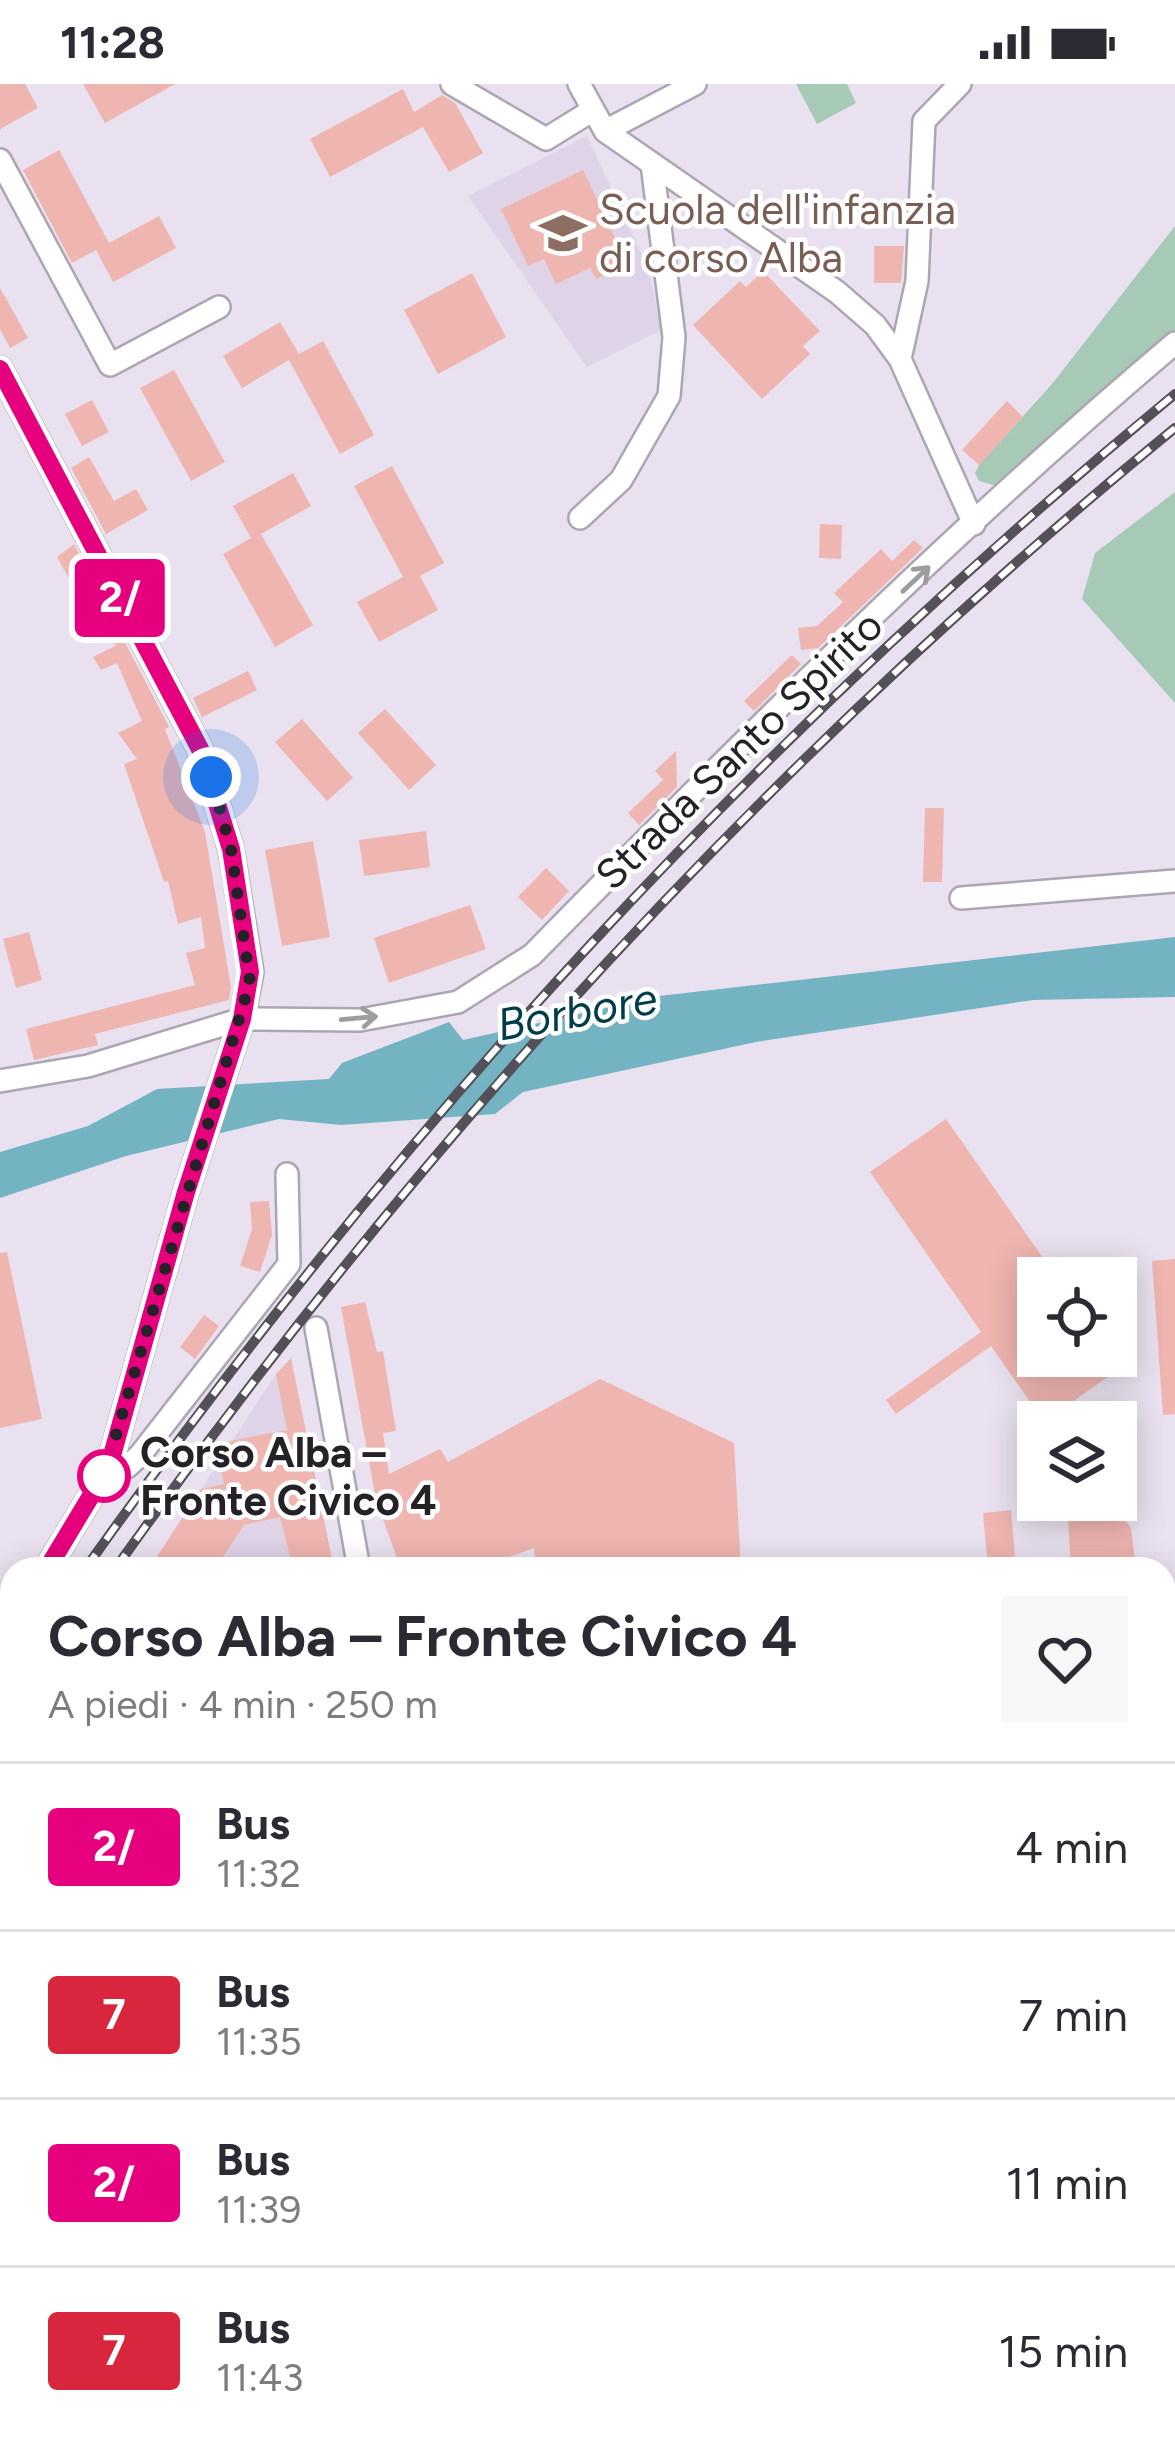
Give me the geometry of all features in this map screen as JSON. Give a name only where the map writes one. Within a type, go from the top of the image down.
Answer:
[{"type":"street","points":[[452,84],[546,139],[593,110]]},
{"type":"street","points":[[579,84],[605,131],[837,292],[874,325],[900,359],[974,524]]},
{"type":"street","points":[[605,131],[695,84]]},
{"type":"street","points":[[900,359],[917,281],[925,121],[960,84]]},
{"type":"street","points":[[0,160],[110,365],[219,307]]},
{"type":"street","points":[[580,518],[620,480],[669,396],[674,337],[652,164]]},
{"type":"street","name":"Strada Santo Spirito","points":[[0,1081],[88,1066],[242,1019],[360,1020],[458,1002],[501,978],[532,955],[712,771],[974,524],[1175,343]]},
{"type":"street","points":[[0,369],[9,406],[211,777],[231,849],[250,982],[109,1466],[54,1557]]},
{"type":"street","points":[[962,898],[1175,881]]},
{"type":"street","points":[[109,1466],[127,1467],[140,1455],[289,1264],[287,1174]]},
{"type":"street","points":[[316,1328],[357,1557]]},
{"type":"street","points":[[350,1522],[370,1557]]},
{"type":"shaded area","name":"Scuola dell'infanzia di corso Alba","points":[[587,136],[649,270],[661,330],[587,367],[468,196]]},
{"type":"shaded area","points":[[290,1362],[331,1557],[157,1557],[276,1374]]},
{"type":"green space","points":[[796,84],[847,84],[856,103],[817,124]]},
{"type":"green space","points":[[1175,226],[1175,333],[997,486],[979,481],[975,473],[979,465],[1052,384]]},
{"type":"green space","points":[[1175,492],[1175,703],[1082,599],[1095,553]]},
{"type":"water","points":[[1175,937],[1175,997],[1033,1000],[756,1042],[523,1092],[495,1114],[341,1125],[279,1119],[126,1156],[0,1198],[0,1152],[88,1126],[157,1089],[329,1079],[342,1063],[449,1022],[463,1040],[659,996]]},
{"type":"building","points":[[0,84],[25,84],[38,108],[0,129]]},
{"type":"building","points":[[83,84],[175,84],[105,123]]},
{"type":"building","points":[[403,89],[414,112],[442,95],[455,103],[483,153],[449,172],[423,127],[330,177],[310,139]]},
{"type":"building","points":[[59,150],[109,243],[159,216],[176,248],[113,282],[96,250],[72,263],[23,170]]},
{"type":"building","points":[[583,170],[627,264],[596,279],[590,268],[556,284],[544,259],[528,266],[501,209]]},
{"type":"building","points":[[874,246],[904,246],[901,283],[874,283]]},
{"type":"building","points":[[763,271],[820,331],[803,346],[810,354],[762,399],[693,325],[740,281],[746,287]]},
{"type":"building","points":[[472,273],[506,337],[438,374],[404,310]]},
{"type":"building","points":[[0,288],[28,338],[10,348],[0,329]]},
{"type":"building","points":[[280,322],[299,354],[323,341],[374,435],[340,454],[289,360],[242,388],[223,356]]},
{"type":"building","points":[[174,370],[225,462],[191,481],[140,388]]},
{"type":"building","points":[[92,400],[109,432],[82,446],[65,414]]},
{"type":"building","points":[[1007,401],[1023,417],[979,465],[962,450]]},
{"type":"building","points":[[89,457],[114,501],[136,489],[148,510],[106,534],[71,468]]},
{"type":"building","points":[[392,466],[444,563],[420,576],[438,610],[379,642],[357,602],[403,577],[354,486]]},
{"type":"building","points":[[293,473],[311,506],[261,534],[313,625],[275,647],[223,554],[251,538],[233,506]]},
{"type":"building","points":[[820,524],[842,525],[841,559],[819,558]]},
{"type":"building","points":[[914,540],[923,548],[818,648],[801,650],[798,628],[817,626],[843,602],[834,593],[881,549],[892,561]]},
{"type":"building","points":[[74,544],[169,727],[165,729],[205,832],[231,987],[229,1000],[95,1034],[98,1045],[34,1060],[26,1029],[195,985],[186,953],[205,948],[201,917],[178,924],[168,881],[164,882],[124,764],[137,759],[118,733],[142,721],[117,663],[101,670],[93,657],[117,645],[89,634],[82,622],[89,614],[57,557]]},
{"type":"building","points":[[792,655],[801,664],[754,711],[744,701]]},
{"type":"building","points":[[248,671],[257,690],[202,717],[193,698]]},
{"type":"building","points":[[385,709],[436,765],[409,790],[358,733]]},
{"type":"building","points":[[302,719],[353,778],[327,801],[275,742]]},
{"type":"building","points":[[676,751],[677,787],[639,825],[628,813],[663,780],[655,771]]},
{"type":"building","points":[[925,808],[944,808],[942,882],[923,882]]},
{"type":"building","points":[[426,831],[430,867],[364,876],[359,840]]},
{"type":"building","points":[[313,841],[330,937],[282,946],[265,850]]},
{"type":"building","points":[[546,868],[569,891],[542,920],[518,897]]},
{"type":"building","points":[[470,905],[486,949],[389,983],[374,938]]},
{"type":"building","points":[[29,932],[42,980],[16,988],[3,939]]},
{"type":"building","points":[[946,1119],[1042,1257],[1017,1257],[1017,1377],[1107,1377],[1074,1401],[1029,1401],[991,1346],[896,1414],[886,1400],[981,1332],[870,1172]]},
{"type":"building","points":[[269,1201],[272,1235],[260,1272],[240,1266],[252,1229],[250,1202]]},
{"type":"building","points":[[7,1252],[42,1419],[0,1428],[0,1253]]},
{"type":"building","points":[[1175,1259],[1175,1414],[1163,1415],[1152,1261]]},
{"type":"building","points":[[365,1302],[377,1352],[383,1351],[396,1431],[383,1433],[389,1474],[440,1449],[448,1462],[600,1379],[734,1443],[740,1557],[535,1557],[534,1548],[510,1557],[397,1557],[376,1500],[341,1307]]},
{"type":"building","points":[[204,1315],[219,1326],[195,1359],[180,1347]]},
{"type":"building","points":[[291,1358],[332,1557],[290,1557],[280,1517],[244,1525],[223,1557],[157,1557],[201,1489],[224,1484],[219,1459],[230,1441],[287,1430],[276,1374]]},
{"type":"building","points":[[1011,1510],[1015,1557],[987,1557],[983,1513]]},
{"type":"building","points":[[1068,1521],[1125,1521],[1131,1528],[1135,1557],[1070,1557]]},
{"type":"railway","points":[[94,1557],[330,1246],[590,945],[871,662],[1175,394]]},
{"type":"railway","points":[[124,1557],[352,1257],[607,962],[881,686],[1175,428]]},
{"type":"bus line","name":"2/","points":[[0,369],[200,749],[231,849],[250,972],[242,1019],[186,1192],[109,1466],[56,1557]]},
{"type":"place","name":"Scuola dell'infanzia di corso Alba","points":[[563,233]]},
{"type":"place","name":"Corso Alba – Fronte Civico 4","points":[[104,1476]]},
{"type":"route","points":[[104,1476],[248,997],[247,941],[231,849],[211,777]]},
{"type":"water label","name":"Borbore","points":[[577,1011]]}]
